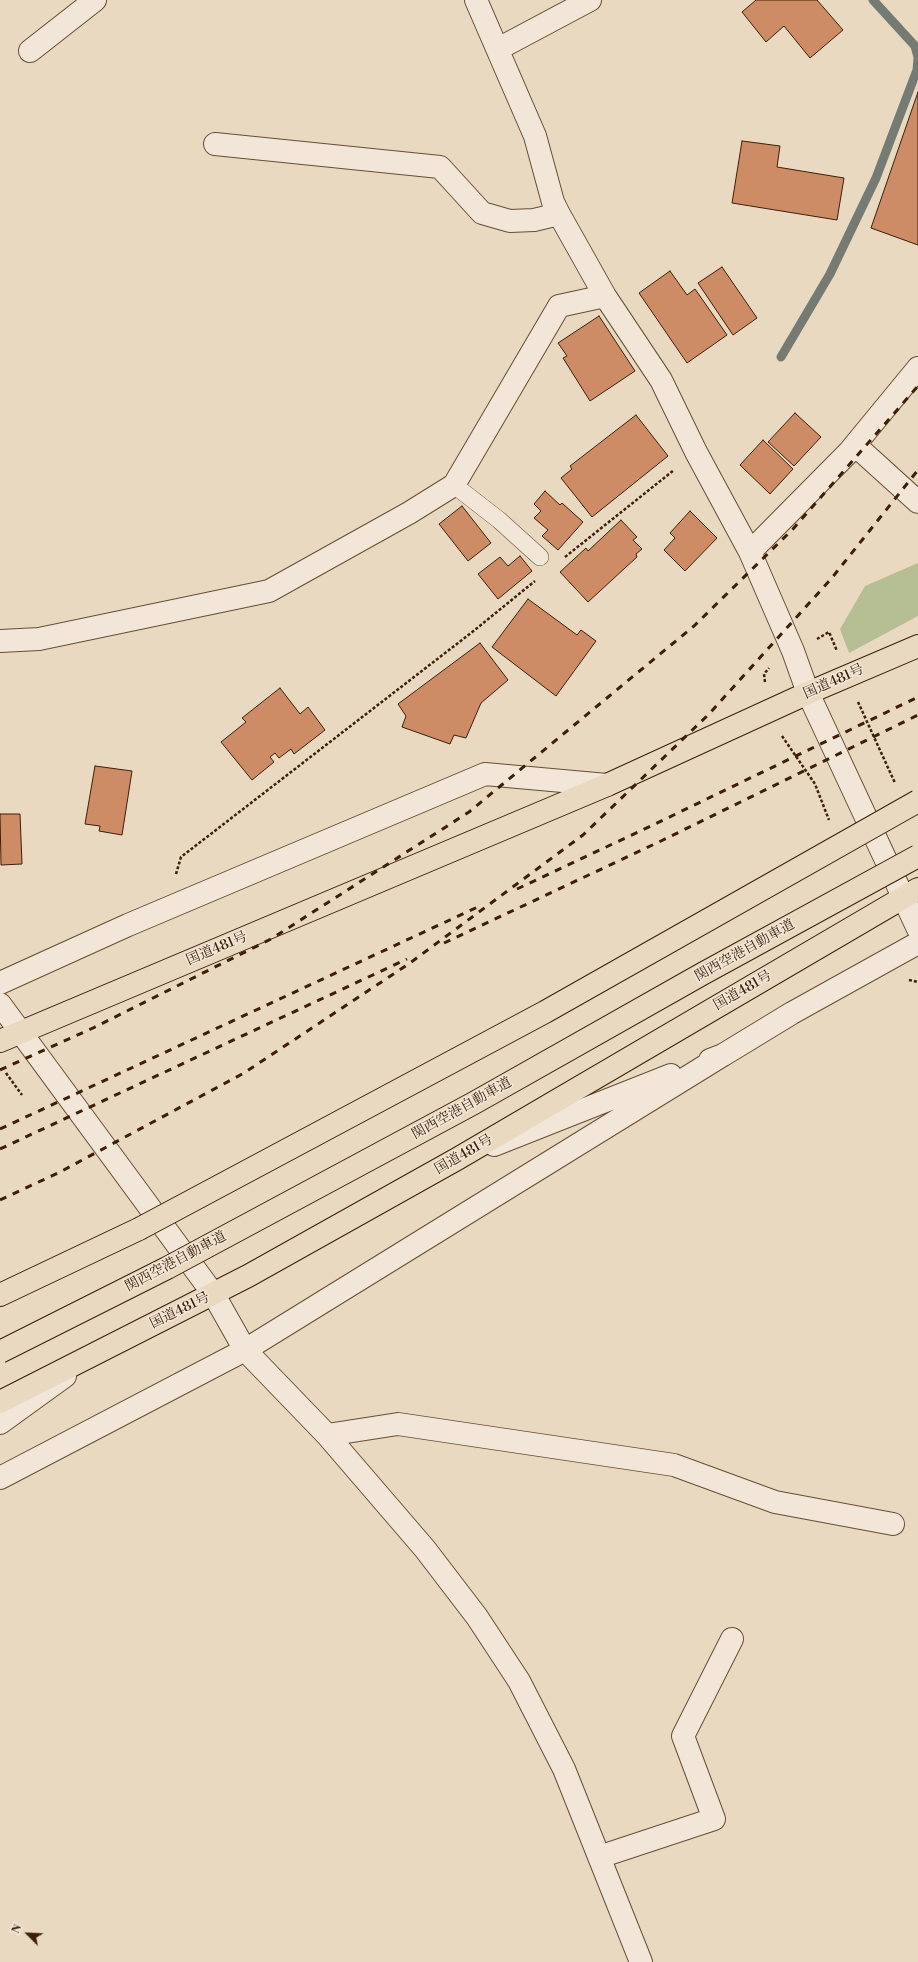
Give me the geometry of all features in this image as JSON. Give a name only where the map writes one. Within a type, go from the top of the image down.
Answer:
[{"type":"highway","name":"国道481号","points":[[9,1036],[607,785],[808,693],[918,646]]},
{"type":"highway","points":[[0,1295],[139,1229],[346,1120],[546,1012],[918,801]]},
{"type":"highway","name":"関西空港自動車道","points":[[0,1352],[167,1268],[474,1104],[704,973],[918,856]]},
{"type":"highway","name":"国道481号","points":[[0,1402],[214,1295],[457,1159],[911,893]]},
{"type":"street","points":[[30,51],[95,0]]},
{"type":"street","points":[[476,0],[535,136],[553,202],[606,296],[661,380],[696,452],[750,552],[793,651],[808,693],[911,893],[918,929]]},
{"type":"street","points":[[498,49],[590,0]]},
{"type":"street","points":[[215,144],[440,167],[482,213],[510,221],[534,220],[559,214]]},
{"type":"street","points":[[0,641],[39,639],[269,591],[409,513],[454,485],[559,306],[606,296]]},
{"type":"street","points":[[750,552],[855,445],[918,368]]},
{"type":"street","points":[[855,445],[918,502]]},
{"type":"street","points":[[0,983],[128,925],[485,774],[607,785]]},
{"type":"street","points":[[0,1478],[245,1350],[723,1054],[792,1013],[918,943]]},
{"type":"street","points":[[0,1004],[9,1036],[214,1295],[245,1350],[327,1435],[425,1549],[477,1617],[519,1681],[564,1769],[641,1962]]},
{"type":"street","points":[[457,1159],[723,1054]]},
{"type":"street","points":[[0,1423],[94,1355]]},
{"type":"street","points":[[327,1435],[398,1424],[674,1465],[775,1502],[893,1524]]},
{"type":"street","points":[[599,1857],[714,1819],[683,1736],[732,1639]]},
{"type":"lane","points":[[454,485],[499,520],[540,558]]},
{"type":"path","points":[[562,559],[696,452]]},
{"type":"path","points":[[175,878],[181,857],[471,633],[538,579]]},
{"type":"path","points":[[816,639],[829,632],[896,785]]},
{"type":"path","points":[[766,690],[764,674],[772,665]]},
{"type":"path","points":[[780,733],[815,784],[824,808]]},
{"type":"path","points":[[6,1073],[22,1095]]},
{"type":"green space","points":[[918,563],[918,616],[849,653],[840,629],[865,586]]},
{"type":"building","points":[[756,0],[817,0],[843,30],[810,58],[784,26],[766,42],[742,12]]},
{"type":"building","points":[[918,92],[918,245],[871,228]]},
{"type":"building","points":[[742,141],[780,146],[777,167],[844,178],[837,220],[732,203]]},
{"type":"building","points":[[722,267],[757,318],[733,335],[698,283]]},
{"type":"building","points":[[670,271],[687,295],[695,289],[727,335],[687,363],[639,293]]},
{"type":"building","points":[[599,316],[635,371],[590,401],[563,358],[567,356],[558,343]]},
{"type":"building","points":[[795,413],[821,437],[794,466],[768,442]]},
{"type":"building","points":[[636,415],[668,456],[592,517],[561,478],[572,469],[570,466]]},
{"type":"building","points":[[763,440],[793,469],[770,494],[740,465]]},
{"type":"building","points":[[545,491],[560,505],[562,503],[583,522],[558,550],[542,536],[548,530],[534,518],[541,511],[534,504]]},
{"type":"building","points":[[462,506],[491,543],[468,561],[439,524]]},
{"type":"building","points":[[690,511],[717,538],[685,571],[664,550],[675,538],[670,533]]},
{"type":"building","points":[[621,520],[637,537],[633,540],[642,549],[636,554],[637,557],[588,602],[560,572],[586,548],[588,551]]},
{"type":"building","points":[[520,556],[532,571],[498,599],[478,574],[500,557],[508,566]]},
{"type":"building","points":[[528,599],[577,635],[581,630],[596,641],[556,696],[492,647]]},
{"type":"building","points":[[480,643],[508,680],[481,703],[466,738],[454,735],[450,744],[402,727],[406,716],[398,704]]},
{"type":"building","points":[[280,688],[300,714],[308,707],[325,730],[294,754],[291,749],[279,758],[275,753],[270,757],[274,762],[252,780],[221,742],[246,722],[242,718]]},
{"type":"building","points":[[95,766],[132,771],[122,835],[99,831],[100,826],[85,824]]},
{"type":"building","points":[[0,814],[20,814],[22,864],[1,865]]},
{"type":"waterway","points":[[873,0],[915,46],[918,57]]},
{"type":"waterway","points":[[781,357],[830,274],[876,178],[917,70],[918,59]]},
{"type":"railway","points":[[0,1070],[93,1028],[271,939],[469,812],[694,626],[793,529],[918,386]]},
{"type":"railway","points":[[0,1200],[60,1172],[244,1073],[410,963],[583,835],[709,714],[831,579],[918,470]]},
{"type":"railway","points":[[517,889],[918,697]]},
{"type":"railway","points":[[444,943],[661,841],[918,715]]},
{"type":"railway","points":[[0,1129],[482,905]]},
{"type":"railway","points":[[0,1149],[407,959]]}]
